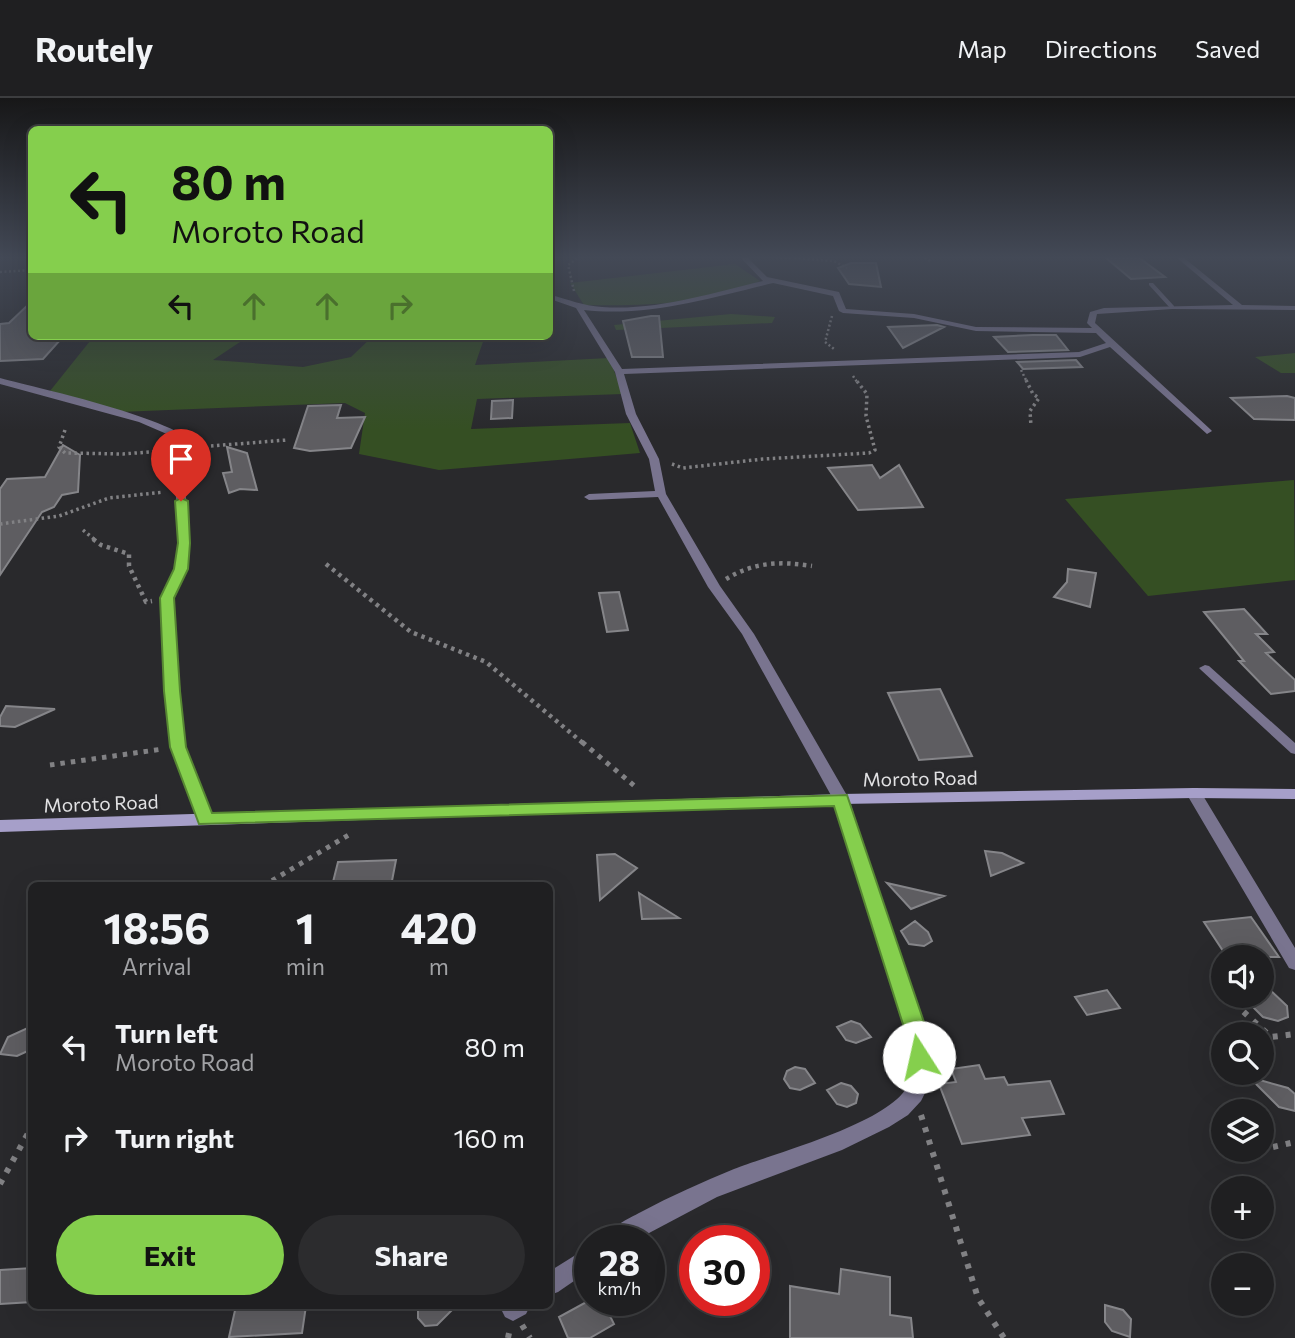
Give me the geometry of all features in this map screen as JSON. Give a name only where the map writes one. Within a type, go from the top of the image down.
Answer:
[{"type":"main road","name":"Moroto Road","points":[[0,825],[659,807],[841,799],[1194,793],[1295,794]]},
{"type":"street","points":[[584,315],[619,372],[631,414],[654,459],[661,494],[714,587],[748,634],[841,799],[918,1037],[920,1076],[914,1094],[897,1111],[838,1142],[741,1176],[643,1225]]},
{"type":"street","points":[[898,315],[976,329],[1098,331]]},
{"type":"street","points":[[1093,315],[1091,323],[1098,331],[1207,431]]},
{"type":"street","points":[[619,372],[1016,359],[1080,354],[1111,344]]},
{"type":"street","points":[[0,381],[142,420],[186,439],[196,448],[179,482],[184,521],[183,556],[181,569],[167,598],[178,747],[206,819]]},
{"type":"street","points":[[589,497],[661,494]]},
{"type":"street","points":[[1194,793],[1295,963]]},
{"type":"street","points":[[553,1282],[574,1268]]},
{"type":"lane","points":[[1205,668],[1295,750]]},
{"type":"path","points":[[654,459],[683,468],[763,459],[869,453],[875,450],[866,415],[867,394],[851,364],[825,342],[830,316],[833,315]]},
{"type":"path","points":[[1016,359],[1033,394],[1039,398],[1030,411],[1031,426]]},
{"type":"path","points":[[65,430],[59,447],[65,453],[122,454],[287,440]]},
{"type":"path","points":[[0,524],[59,516],[109,498],[162,493],[179,482]]},
{"type":"path","points":[[83,530],[102,545],[129,554],[129,566],[146,602],[167,598]]},
{"type":"path","points":[[714,587],[756,563],[780,560],[812,566]]},
{"type":"path","points":[[326,564],[411,632],[486,662],[659,807]]},
{"type":"path","points":[[50,765],[178,747]]},
{"type":"path","points":[[269,882],[353,832]]},
{"type":"path","points":[[1240,1008],[1271,1037],[1295,1034]]},
{"type":"path","points":[[914,1094],[978,1298],[1004,1338]]},
{"type":"path","points":[[0,1184],[28,1133]]},
{"type":"path","points":[[1274,1147],[1295,1142]]},
{"type":"green space","points":[[722,315],[775,317],[772,323],[616,330],[614,325]]},
{"type":"green space","points":[[91,340],[243,340],[213,360],[303,367],[351,357],[369,340],[484,340],[475,365],[609,358],[623,394],[477,399],[471,429],[630,423],[640,453],[439,470],[359,454],[365,413],[345,403],[119,412],[46,396]]},
{"type":"green space","points":[[1295,353],[1295,373],[1281,373],[1255,357]]},
{"type":"green space","points":[[1294,480],[1295,580],[1148,596],[1065,499]]},
{"type":"building","points":[[18,315],[28,315],[28,340],[60,340],[43,359],[0,361],[0,324],[9,323]]},
{"type":"building","points":[[659,316],[663,357],[632,357],[623,321]]},
{"type":"building","points":[[888,327],[944,327],[903,348]]},
{"type":"building","points":[[1056,335],[1068,350],[1008,352],[994,337]]},
{"type":"building","points":[[1076,360],[1082,367],[1023,369],[1017,362]]},
{"type":"building","points":[[1231,398],[1295,398],[1295,420],[1254,419]]},
{"type":"building","points":[[513,400],[512,418],[491,419],[492,401]]},
{"type":"building","points":[[341,405],[337,418],[365,417],[351,448],[310,451],[294,448],[308,406]]},
{"type":"building","points":[[63,445],[80,455],[78,492],[62,495],[54,507],[42,512],[0,575],[0,489],[7,479],[45,477]]},
{"type":"building","points":[[227,447],[247,453],[257,490],[240,489],[229,493],[223,473],[232,472]]},
{"type":"building","points":[[872,465],[880,478],[899,465],[923,507],[858,510],[828,468]]},
{"type":"building","points":[[1068,569],[1096,573],[1090,607],[1054,597],[1067,582]]},
{"type":"building","points":[[619,592],[628,630],[607,632],[599,593]]},
{"type":"building","points":[[1244,609],[1267,634],[1256,634],[1274,652],[1266,653],[1295,680],[1295,691],[1271,694],[1239,661],[1244,661],[1204,612]]},
{"type":"building","points":[[940,689],[972,756],[919,760],[888,693]]},
{"type":"building","points":[[6,706],[55,709],[15,727],[0,726],[0,717]]},
{"type":"building","points":[[985,851],[1002,853],[1023,863],[991,876]]},
{"type":"building","points":[[615,854],[637,868],[600,900],[597,855]]},
{"type":"building","points":[[396,860],[392,882],[333,882],[338,862]]},
{"type":"building","points":[[887,883],[944,896],[911,909]]},
{"type":"building","points":[[639,893],[679,918],[642,919]]},
{"type":"building","points":[[1251,917],[1271,945],[1219,945],[1204,922]]},
{"type":"building","points":[[915,921],[928,932],[932,941],[924,946],[909,944],[901,931]]},
{"type":"building","points":[[1107,990],[1120,1008],[1087,1015],[1075,997]]},
{"type":"building","points":[[1274,994],[1287,1006],[1288,1017],[1278,1021],[1263,1017],[1254,1008],[1274,1008]]},
{"type":"building","points":[[851,1021],[860,1024],[871,1037],[856,1043],[846,1040],[837,1027]]},
{"type":"building","points":[[28,1028],[28,1051],[17,1056],[0,1054],[8,1037]]},
{"type":"building","points":[[979,1065],[985,1079],[1004,1077],[1008,1085],[1050,1081],[1064,1114],[1022,1118],[1030,1135],[962,1144],[939,1084],[956,1082],[951,1069]]},
{"type":"building","points":[[795,1067],[805,1069],[815,1083],[800,1090],[790,1088],[784,1079],[787,1071]]},
{"type":"building","points":[[841,1083],[851,1086],[858,1094],[856,1103],[847,1107],[837,1104],[827,1090]]},
{"type":"building","points":[[1274,1084],[1288,1088],[1295,1094],[1295,1111],[1279,1107],[1274,1099],[1257,1085]]},
{"type":"building","points":[[28,1268],[28,1302],[0,1304],[0,1270]]},
{"type":"building","points":[[841,1269],[890,1277],[890,1315],[911,1318],[913,1338],[790,1338],[790,1286],[839,1294]]},
{"type":"building","points":[[1105,1305],[1123,1310],[1131,1319],[1130,1337],[1112,1331],[1105,1322]]},
{"type":"building","points":[[235,1309],[306,1309],[302,1333],[229,1337]]},
{"type":"building","points":[[418,1309],[453,1309],[437,1325],[425,1326],[418,1318]]},
{"type":"building","points":[[574,1309],[574,1316],[610,1316],[614,1324],[590,1338],[568,1338],[559,1317]]},
{"type":"route","points":[[181,501],[184,543],[181,569],[167,598],[172,691],[178,747],[206,819],[387,812],[659,807],[841,799],[918,1037],[919,1057]]}]
